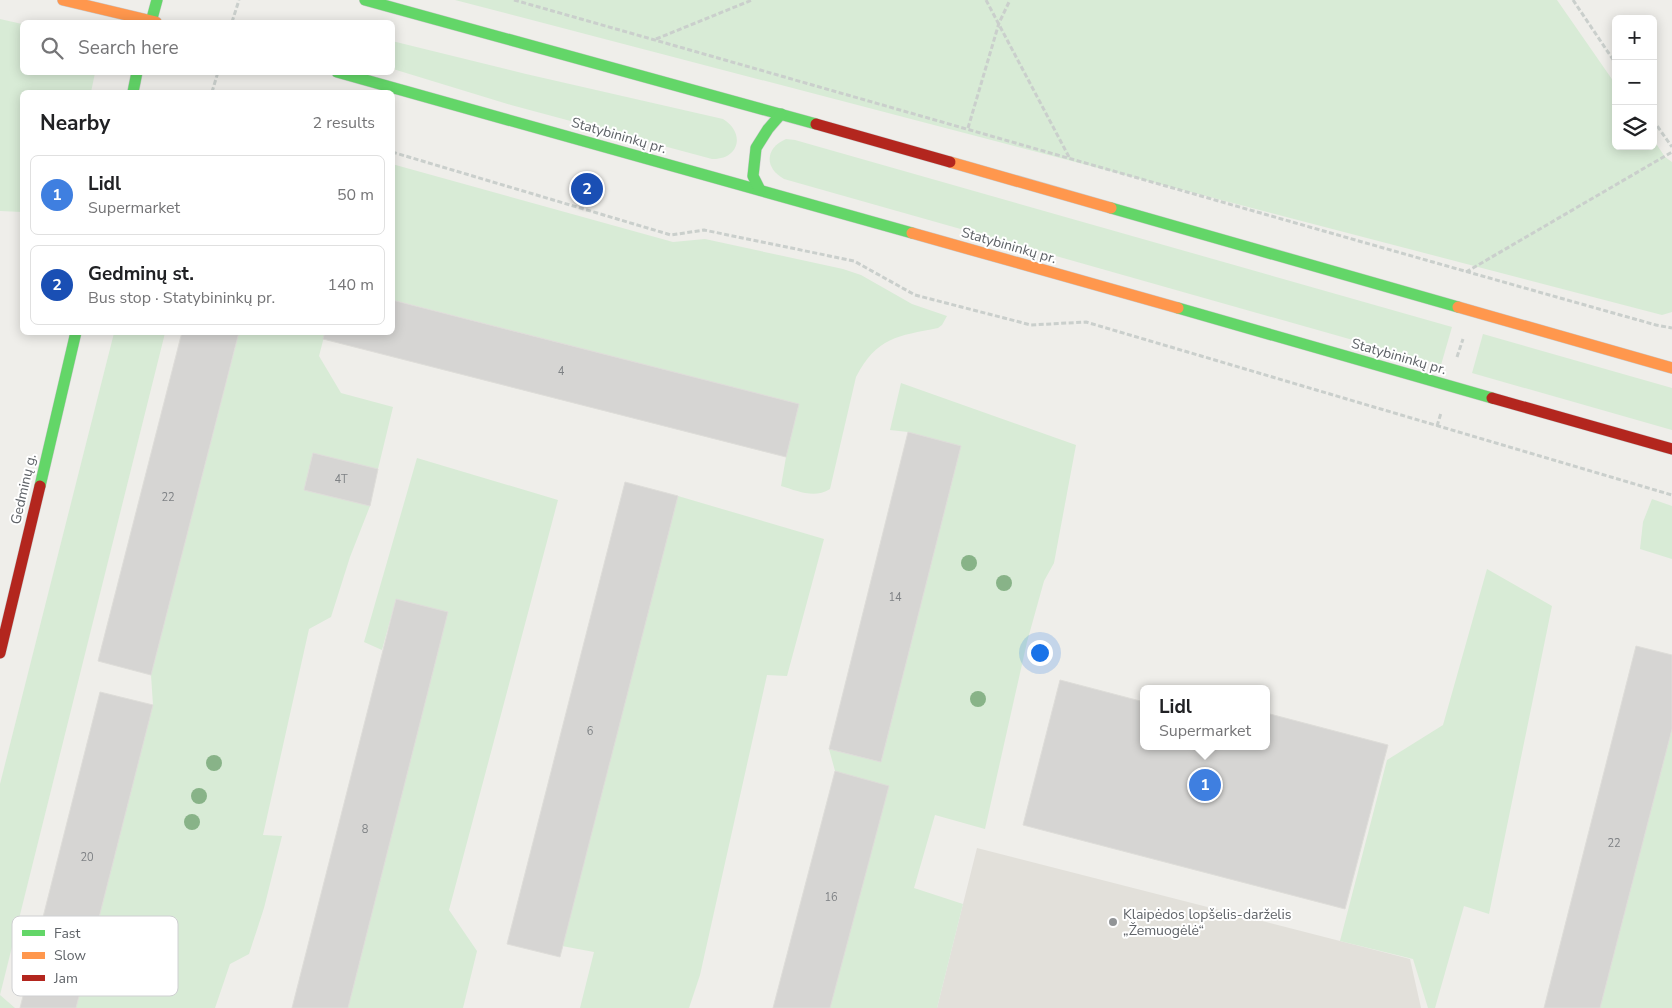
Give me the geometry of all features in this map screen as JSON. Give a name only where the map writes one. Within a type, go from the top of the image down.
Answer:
[{"type":"main road","points":[[63,0],[145,20]]},
{"type":"main road","points":[[153,20],[157,0]]},
{"type":"main road","points":[[365,0],[781,114],[1672,368]]},
{"type":"main road","points":[[134,90],[137,75]]},
{"type":"main road","name":"Statybininkų pr.","points":[[348,75],[1672,449]]},
{"type":"main road","points":[[760,190],[753,176],[756,148],[768,129],[781,114]]},
{"type":"main road","name":"Gedminų g.","points":[[0,653],[75,335]]},
{"type":"path","points":[[233,20],[239,0]]},
{"type":"path","points":[[514,0],[968,128],[1466,272],[1672,328]]},
{"type":"path","points":[[654,40],[752,0]]},
{"type":"path","points":[[986,0],[1069,157]]},
{"type":"path","points":[[968,128],[999,23],[1010,0]]},
{"type":"path","points":[[1573,0],[1613,60]]},
{"type":"path","points":[[213,90],[217,75]]},
{"type":"path","points":[[1657,126],[1672,148]]},
{"type":"path","points":[[1466,272],[1672,152]]},
{"type":"path","points":[[395,153],[671,235],[704,230],[854,261],[915,294],[1031,325],[1086,322],[1672,495]]},
{"type":"path","points":[[1437,426],[1482,276]]},
{"type":"shaded area","name":"Klaipėdos lopšelis-darželis „Žemuogėlė“","points":[[977,848],[1410,959],[1421,1008],[937,1008]]},
{"type":"green space","points":[[455,0],[1557,0],[1612,79],[1612,150],[1657,150],[1657,145],[1665,157],[1672,162],[1672,312],[1662,315]]},
{"type":"green space","points":[[0,19],[20,24],[20,75],[95,75],[91,90],[20,90],[20,212],[0,211]]},
{"type":"green space","points":[[395,42],[723,119],[735,131],[736,145],[728,155],[712,159],[511,105],[395,70]]},
{"type":"green space","points":[[786,139],[1452,327],[1441,365],[784,179],[773,169],[770,164],[770,158],[774,148]]},
{"type":"green space","points":[[395,165],[673,242],[705,239],[843,269],[861,275],[912,304],[947,316],[938,328],[900,336],[881,346],[864,364],[856,377],[830,489],[824,492],[812,494],[781,486],[799,404],[395,301]]},
{"type":"green space","points":[[1483,334],[1672,388],[1672,430],[1472,373]]},
{"type":"green space","points":[[113,335],[165,335],[20,916],[12,916],[12,947],[0,995],[0,784]]},
{"type":"green space","points":[[238,335],[324,335],[319,356],[341,393],[393,407],[378,469],[313,453],[304,490],[370,506],[350,557],[331,617],[309,629],[263,835],[282,836],[264,908],[249,954],[230,964],[215,1008],[76,1008],[79,996],[178,996],[178,916],[99,916],[153,705],[151,675]]},
{"type":"green space","points":[[901,383],[1076,445],[1054,563],[1044,581],[1027,642],[985,829],[935,815],[914,888],[963,904],[937,1008],[830,1008],[835,771],[829,749],[881,762],[961,446],[908,432],[890,430]]},
{"type":"green space","points":[[417,458],[558,500],[449,910],[477,951],[463,1008],[348,1008],[448,612],[396,599],[382,650],[364,642]]},
{"type":"green space","points":[[678,496],[824,539],[787,676],[767,675],[700,975],[689,1008],[580,1008],[594,952],[562,946]]},
{"type":"green space","points":[[1652,499],[1672,506],[1672,559],[1640,549],[1643,522]]},
{"type":"green space","points":[[1487,569],[1552,606],[1489,914],[1464,906],[1435,1008],[1428,1008],[1413,959],[1340,941],[1387,760],[1443,725]]},
{"type":"green space","points":[[1672,729],[1672,1008],[1600,1008]]},
{"type":"green space","points":[[0,995],[15,1008],[0,1008]]},
{"type":"building","points":[[395,301],[799,404],[786,457],[323,339],[324,335],[395,335]]},
{"type":"building","points":[[181,335],[238,335],[151,675],[98,661]]},
{"type":"building","points":[[908,432],[961,446],[881,762],[829,749]]},
{"type":"building","points":[[313,453],[378,469],[370,506],[304,490]]},
{"type":"building","points":[[625,482],[678,496],[560,957],[507,944]]},
{"type":"building","points":[[396,599],[448,612],[348,1008],[292,1008]]},
{"type":"building","points":[[1636,646],[1672,655],[1672,729],[1600,1008],[1544,1008]]},
{"type":"building","points":[[1060,680],[1140,701],[1140,750],[1270,750],[1270,714],[1388,745],[1345,909],[1023,825]]},
{"type":"building","points":[[100,692],[153,705],[99,916],[43,916]]},
{"type":"building","points":[[835,771],[889,786],[830,1008],[773,1008]]},
{"type":"building","points":[[23,996],[79,996],[76,1008],[20,1008]]},
{"type":"traffic: fast","points":[[152,20],[157,0]]},
{"type":"traffic: fast","points":[[365,0],[816,124]]},
{"type":"traffic: fast","points":[[133,90],[136,75]]},
{"type":"traffic: fast","points":[[348,75],[912,233]]},
{"type":"traffic: fast","points":[[760,190],[753,176],[756,148],[768,129],[781,114]]},
{"type":"traffic: fast","points":[[1111,208],[1458,307]]},
{"type":"traffic: fast","points":[[1178,308],[1492,398]]},
{"type":"traffic: fast","points":[[40,486],[75,335]]},
{"type":"traffic: slow","points":[[63,0],[148,20]]},
{"type":"traffic: slow","points":[[950,162],[1111,208]]},
{"type":"traffic: slow","points":[[912,233],[1178,308]]},
{"type":"traffic: slow","points":[[1458,307],[1672,368]]},
{"type":"traffic: jam","points":[[816,124],[950,162]]},
{"type":"traffic: jam","points":[[1492,398],[1672,449]]},
{"type":"traffic: jam","points":[[0,653],[40,486]]},
{"type":"place","name":"Gedminų st.","points":[[587,189]]},
{"type":"place","name":"Lidl","points":[[1205,785]]},
{"type":"place","name":"Klaipėdos lopšelis-darželis „Žemuogėlė“","points":[[1113,922]]}]
